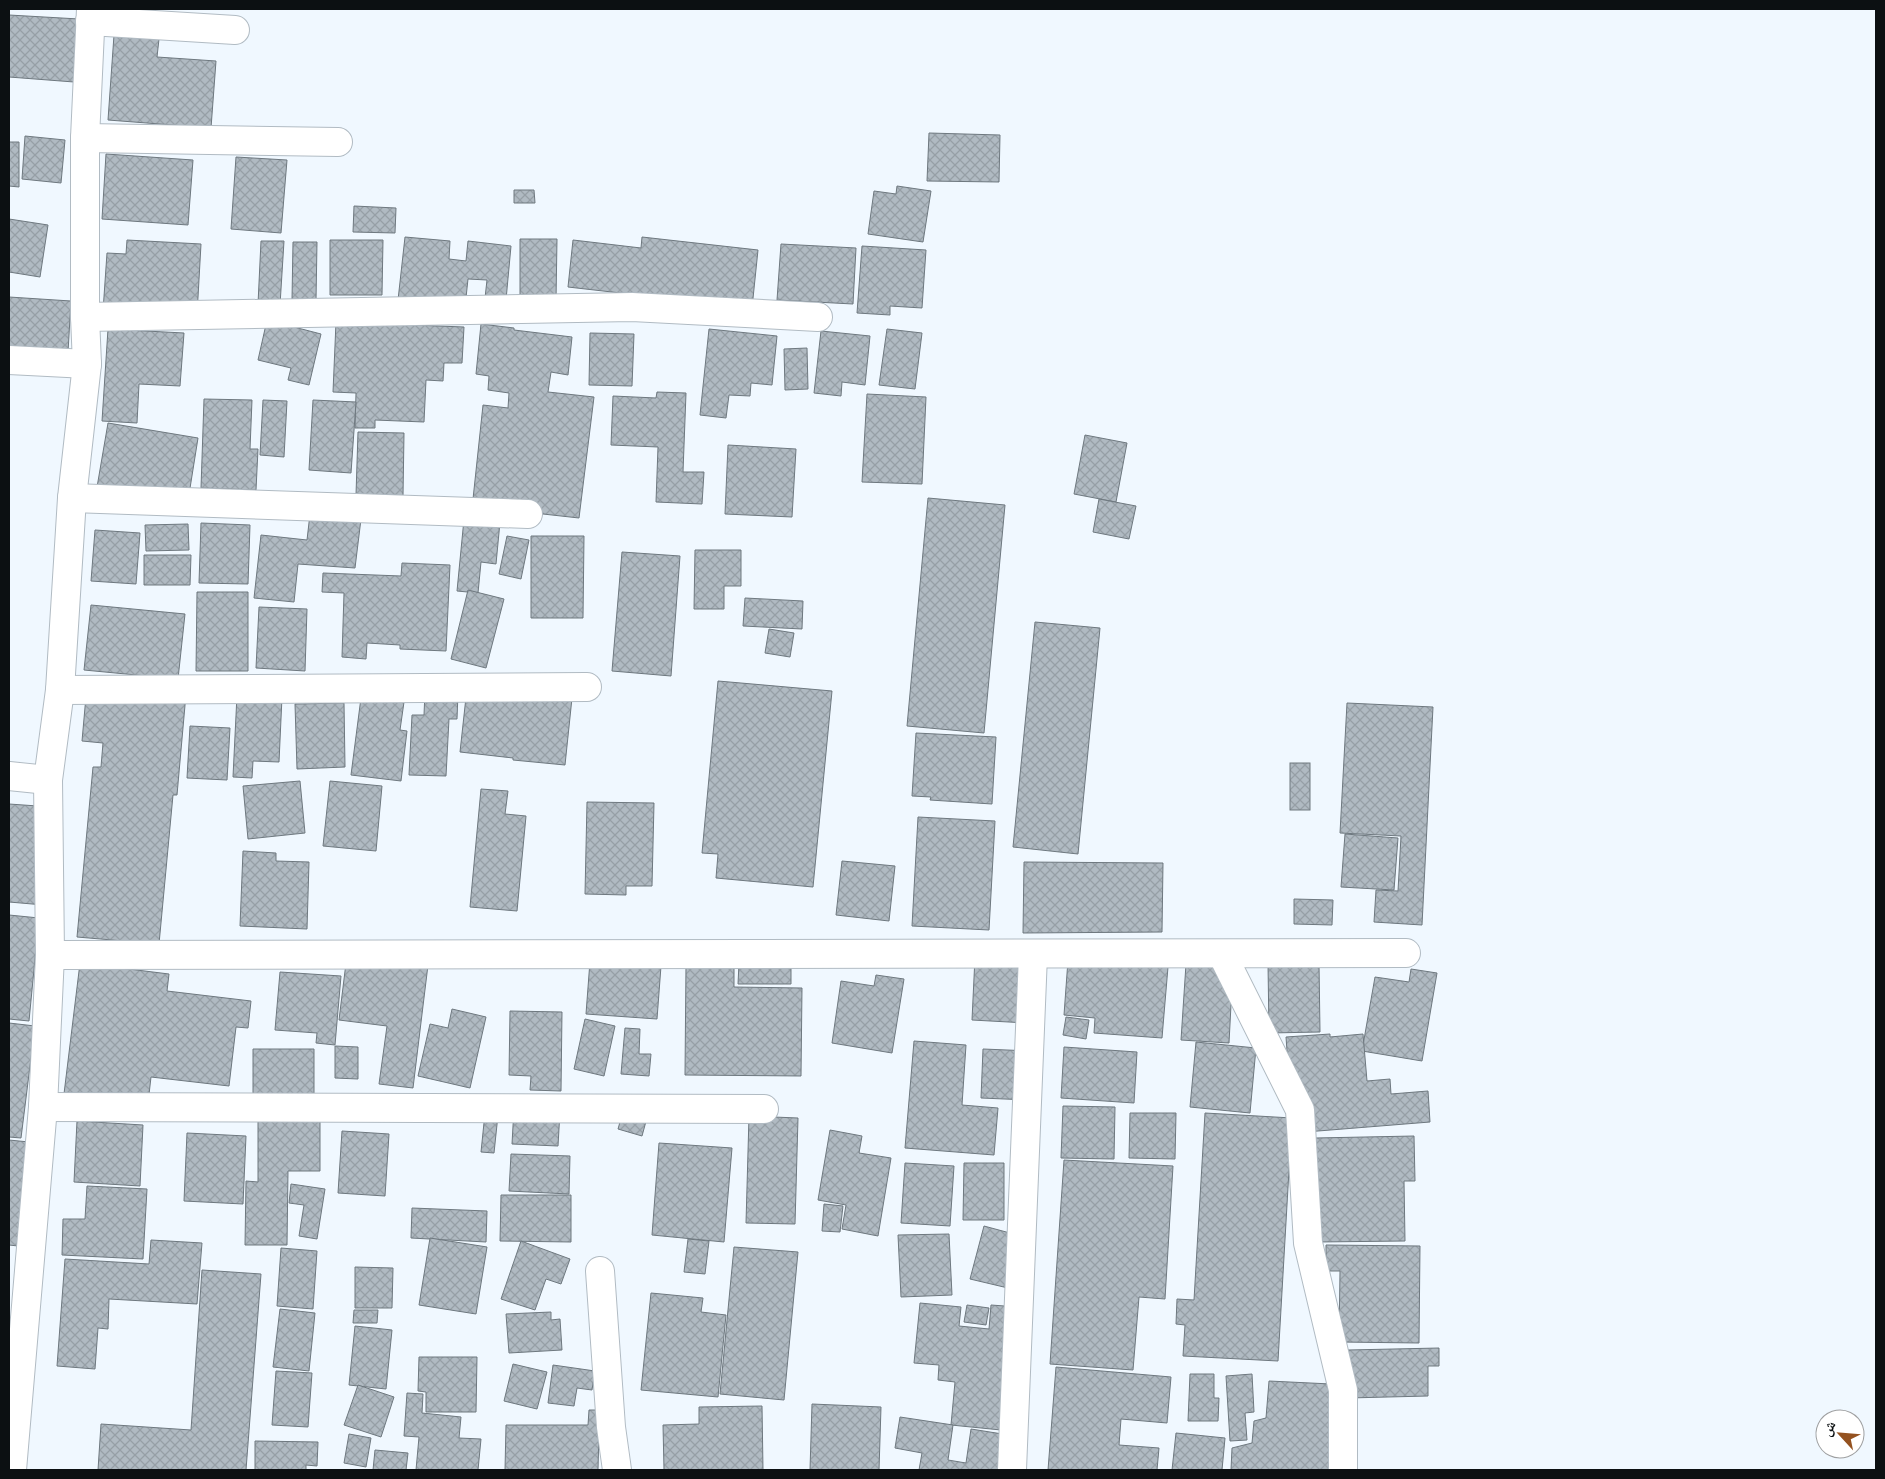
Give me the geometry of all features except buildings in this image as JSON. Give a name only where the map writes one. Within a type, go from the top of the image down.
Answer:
[{"type":"street","points":[[12,1470],[43,1107],[50,955],[48,780],[60,690],[72,498],[87,364],[85,317],[85,138],[90,15],[235,30]]},
{"type":"street","points":[[85,138],[338,142]]},
{"type":"street","points":[[85,317],[632,307],[818,317]]},
{"type":"street","points":[[9,360],[87,364]]},
{"type":"street","points":[[72,498],[528,514]]},
{"type":"street","points":[[60,690],[587,687]]},
{"type":"street","points":[[9,776],[48,780]]},
{"type":"street","points":[[50,955],[1406,953]]},
{"type":"street","points":[[1222,954],[1300,1110],[1308,1243],[1343,1390],[1343,1470]]},
{"type":"street","points":[[1012,1470],[1033,955]]},
{"type":"street","points":[[43,1107],[764,1109]]},
{"type":"street","points":[[600,1271],[611,1427],[617,1470]]}]
